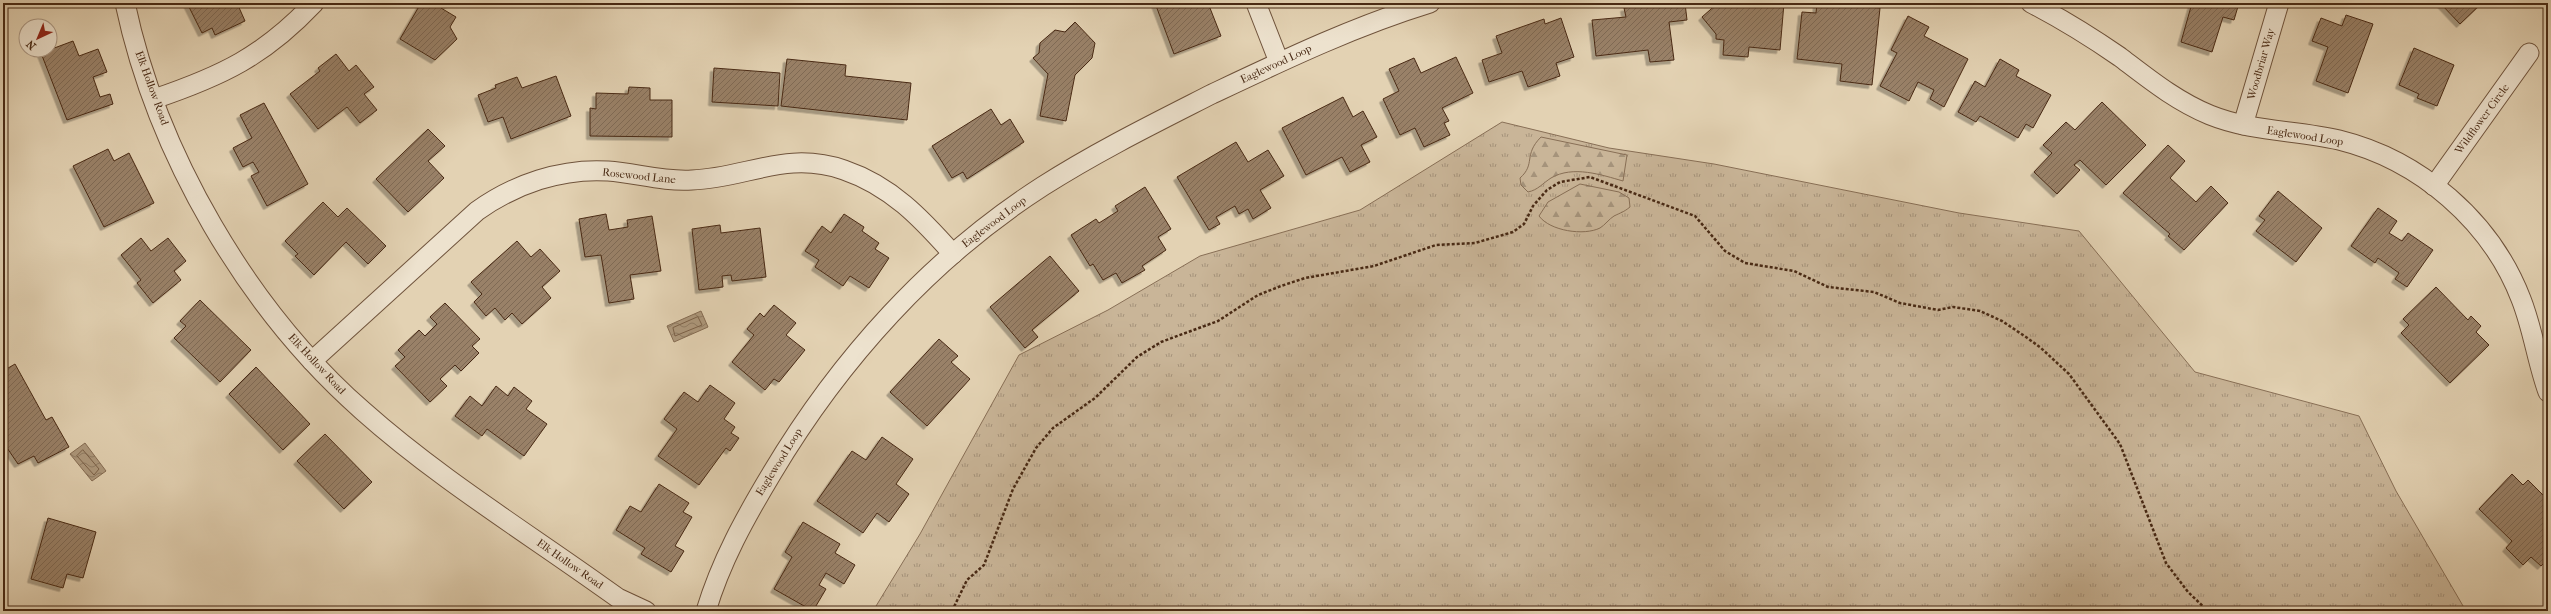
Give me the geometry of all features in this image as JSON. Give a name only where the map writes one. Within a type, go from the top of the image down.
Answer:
[{"type":"street","name":"Elk Hollow Road","points":[[125,3],[154,100],[178,157],[219,236],[261,298],[312,361],[362,410],[403,444],[601,586],[623,601],[646,611]]},
{"type":"street","points":[[154,100],[205,81],[249,59],[285,33],[314,3]]},
{"type":"street","points":[[1256,3],[1279,62]]},
{"type":"street","name":"Eaglewood Loop","points":[[706,611],[730,547],[791,441],[812,410],[876,329],[953,254],[1042,186],[1100,151],[1279,62],[1366,25],[1430,3]]},
{"type":"street","name":"Eaglewood Loop","points":[[2032,3],[2101,44],[2170,95],[2212,116],[2243,125],[2317,136],[2361,146],[2411,169],[2434,186],[2477,225],[2512,277],[2526,313],[2548,392]]},
{"type":"street","name":"Woodbriar Way","points":[[2243,125],[2279,3]]},
{"type":"street","name":"Wildflower Circle","points":[[2434,186],[2529,53]]},
{"type":"street","name":"Rosewood Lane","points":[[312,361],[476,210],[510,190],[557,174],[608,171],[662,179],[693,180],[772,164],[795,162],[818,164],[843,170],[887,190],[925,222],[953,254]]},
{"type":"path","points":[[952,611],[967,580],[984,565],[1013,489],[1036,448],[1053,428],[1095,398],[1137,356],[1161,342],[1218,321],[1258,295],[1305,278],[1374,266],[1436,245],[1475,243],[1513,232],[1524,224],[1534,206],[1547,190],[1560,182],[1590,177],[1695,216],[1725,252],[1745,263],[1794,271],[1828,287],[1874,292],[1900,303],[1938,310],[1953,308],[1980,311],[2002,321],[2042,348],[2080,388],[2120,444],[2166,563],[2188,592],[2208,611]]},
{"type":"green space","points":[[1502,122],[1609,148],[1714,164],[1959,213],[2079,231],[2195,372],[2359,416],[2396,491],[2466,611],[873,611],[920,534],[1019,355],[1108,310],[1200,256],[1360,210]]},
{"type":"green space","points":[[1541,137],[1627,155],[1623,181],[1587,172],[1569,172],[1551,178],[1538,188],[1528,192],[1521,185],[1520,178],[1528,168],[1532,149]]},
{"type":"green space","points":[[1580,184],[1619,192],[1629,198],[1630,207],[1612,217],[1600,228],[1585,232],[1568,231],[1559,228],[1544,221],[1539,216],[1548,202]]},
{"type":"water","points":[[701,311],[708,327],[674,342],[667,326]]},
{"type":"water","points":[[85,443],[106,471],[92,481],[70,454]]},
{"type":"building","points":[[187,3],[237,3],[245,21],[215,35],[212,28],[202,33]]},
{"type":"building","points":[[421,3],[452,3],[441,8],[456,17],[450,27],[457,39],[435,60],[400,39]]},
{"type":"building","points":[[1155,3],[1208,3],[1221,36],[1174,54]]},
{"type":"building","points":[[1648,3],[1685,3],[1687,20],[1669,22],[1674,60],[1650,62],[1648,50],[1596,56],[1592,20],[1626,17],[1624,8],[1649,5]]},
{"type":"building","points":[[1718,3],[1784,3],[1780,50],[1749,47],[1748,57],[1723,55],[1724,40],[1716,39],[1716,34],[1702,17]]},
{"type":"building","points":[[1817,3],[1869,3],[1869,7],[1880,8],[1872,85],[1840,81],[1842,64],[1797,59],[1802,12],[1816,13]]},
{"type":"building","points":[[2192,3],[2239,3],[2234,20],[2223,17],[2212,52],[2181,42]]},
{"type":"building","points":[[2440,3],[2482,3],[2460,24]]},
{"type":"building","points":[[2346,15],[2373,24],[2348,93],[2316,81],[2328,47],[2312,41],[2321,18],[2342,26]]},
{"type":"building","points":[[1908,16],[1929,27],[1924,36],[1968,59],[1944,107],[1930,99],[1934,90],[1918,82],[1909,101],[1880,86],[1897,53],[1891,50]]},
{"type":"building","points":[[1561,18],[1574,57],[1556,63],[1560,76],[1528,87],[1522,71],[1489,82],[1482,60],[1502,53],[1496,36],[1544,19],[1545,24]]},
{"type":"building","points":[[1075,22],[1095,43],[1092,58],[1075,75],[1066,121],[1040,116],[1048,74],[1033,58],[1039,53],[1040,43],[1055,30],[1065,32]]},
{"type":"building","points":[[73,41],[79,56],[98,49],[107,72],[93,77],[100,97],[110,94],[113,104],[67,120],[43,58],[58,58],[58,47]]},
{"type":"building","points":[[2414,48],[2454,65],[2437,106],[2417,98],[2419,94],[2399,85]]},
{"type":"building","points":[[336,54],[349,71],[356,65],[374,87],[364,94],[377,110],[360,123],[347,107],[318,129],[290,94],[320,71],[318,68]]},
{"type":"building","points":[[1456,57],[1473,93],[1442,108],[1449,121],[1444,123],[1450,135],[1424,147],[1415,128],[1400,135],[1383,99],[1399,91],[1389,69],[1414,58],[1421,73]]},
{"type":"building","points":[[787,59],[846,65],[845,76],[911,83],[907,120],[781,106]]},
{"type":"building","points":[[2000,59],[2019,70],[2016,76],[2051,95],[2033,128],[2026,124],[2018,138],[1980,116],[1976,122],[1958,112],[1975,81],[1985,87]]},
{"type":"building","points":[[714,68],[780,73],[778,106],[712,102]]},
{"type":"building","points":[[556,76],[571,116],[511,139],[503,117],[488,122],[478,95],[496,88],[495,85],[517,77],[522,88]]},
{"type":"building","points":[[629,87],[650,88],[650,100],[672,100],[672,137],[590,136],[590,108],[596,109],[596,93],[628,94]]},
{"type":"building","points":[[1343,97],[1353,117],[1363,111],[1377,137],[1361,145],[1370,162],[1350,172],[1342,157],[1306,175],[1282,128]]},
{"type":"building","points":[[2102,102],[2146,145],[2106,185],[2080,160],[2074,165],[2080,170],[2057,194],[2034,172],[2052,153],[2043,145],[2066,122],[2075,130]]},
{"type":"building","points":[[264,103],[308,184],[267,206],[251,176],[259,172],[253,162],[243,167],[233,148],[252,138],[240,115]]},
{"type":"building","points":[[991,109],[1001,125],[1010,119],[1024,142],[967,179],[963,172],[952,178],[932,146]]},
{"type":"building","points":[[428,129],[445,146],[428,161],[444,178],[408,212],[376,179]]},
{"type":"building","points":[[1236,142],[1248,162],[1268,150],[1284,176],[1260,190],[1271,208],[1253,219],[1248,209],[1239,214],[1235,206],[1216,217],[1220,224],[1209,230],[1177,177]]},
{"type":"building","points":[[2168,145],[2185,161],[2170,178],[2196,202],[2211,186],[2228,203],[2184,250],[2168,236],[2170,234],[2123,193]]},
{"type":"building","points":[[108,149],[114,161],[129,153],[154,203],[104,227],[73,166]]},
{"type":"building","points":[[1145,187],[1171,229],[1158,237],[1166,250],[1142,266],[1145,270],[1122,283],[1116,273],[1103,280],[1093,264],[1090,266],[1071,235],[1096,219],[1099,223],[1118,211],[1115,206]]},
{"type":"building","points":[[2278,191],[2322,228],[2296,262],[2256,231],[2265,220],[2259,216]]},
{"type":"building","points":[[323,202],[338,217],[347,208],[386,246],[368,264],[346,242],[314,275],[295,256],[298,254],[285,241]]},
{"type":"building","points":[[2378,208],[2397,221],[2389,233],[2402,241],[2408,233],[2433,250],[2407,287],[2395,279],[2399,273],[2378,258],[2375,263],[2351,246]]},
{"type":"building","points":[[606,214],[609,230],[628,227],[627,220],[652,216],[661,271],[630,275],[634,299],[609,303],[601,255],[585,257],[579,219]]},
{"type":"building","points":[[844,214],[864,227],[862,231],[879,243],[875,249],[889,258],[869,288],[850,276],[843,286],[815,267],[819,260],[805,251],[822,226],[831,233]]},
{"type":"building","points":[[720,225],[721,233],[760,228],[766,277],[732,281],[731,275],[722,276],[723,287],[699,290],[692,229]]},
{"type":"building","points":[[141,238],[151,251],[168,238],[186,261],[174,271],[181,280],[153,303],[137,283],[141,280],[121,255]]},
{"type":"building","points":[[517,241],[531,257],[540,249],[560,271],[542,287],[551,298],[522,324],[512,313],[505,320],[495,308],[486,316],[474,302],[482,294],[471,282]]},
{"type":"building","points":[[1050,256],[1079,291],[1032,330],[1038,337],[1025,348],[990,307]]},
{"type":"building","points":[[2436,287],[2468,320],[2471,316],[2481,326],[2476,332],[2489,345],[2450,383],[2401,333],[2409,325],[2403,319]]},
{"type":"building","points":[[200,300],[251,350],[220,382],[174,338],[186,326],[180,321]]},
{"type":"building","points":[[445,303],[480,339],[472,346],[479,353],[461,371],[455,365],[440,379],[447,386],[430,402],[395,366],[405,357],[398,350],[419,330],[425,336],[437,324],[430,317]]},
{"type":"building","points":[[774,305],[796,323],[786,335],[805,350],[779,382],[774,379],[765,390],[732,362],[754,335],[747,329],[760,313],[764,317]]},
{"type":"building","points":[[939,339],[958,356],[951,362],[970,379],[927,426],[890,392]]},
{"type":"building","points":[[15,364],[46,420],[52,417],[69,447],[38,463],[34,456],[18,464],[3,442],[3,371]]},
{"type":"building","points":[[256,367],[310,424],[283,450],[229,394]]},
{"type":"building","points":[[710,385],[735,403],[724,419],[735,427],[731,433],[739,438],[730,451],[726,448],[699,485],[658,456],[677,429],[664,419],[684,392],[698,402]]},
{"type":"building","points":[[496,386],[508,396],[514,387],[532,401],[526,409],[547,424],[524,456],[487,429],[482,436],[455,416],[470,396],[482,406]]},
{"type":"building","points":[[325,434],[372,482],[344,509],[297,461]]},
{"type":"building","points":[[882,437],[913,459],[896,484],[909,494],[889,522],[877,513],[863,533],[817,501],[852,451],[866,460]]},
{"type":"building","points":[[2512,474],[2523,485],[2528,480],[2545,497],[2548,494],[2548,559],[2541,566],[2531,557],[2523,565],[2506,548],[2512,541],[2479,509]]},
{"type":"building","points":[[659,484],[689,503],[683,512],[692,517],[675,546],[684,551],[671,572],[641,554],[645,548],[616,530],[630,506],[641,512]]},
{"type":"building","points":[[48,518],[96,532],[83,578],[67,574],[63,588],[31,579]]},
{"type":"building","points":[[803,522],[840,544],[835,553],[855,565],[844,584],[826,573],[819,585],[826,589],[813,611],[774,589],[792,557],[785,552]]}]
